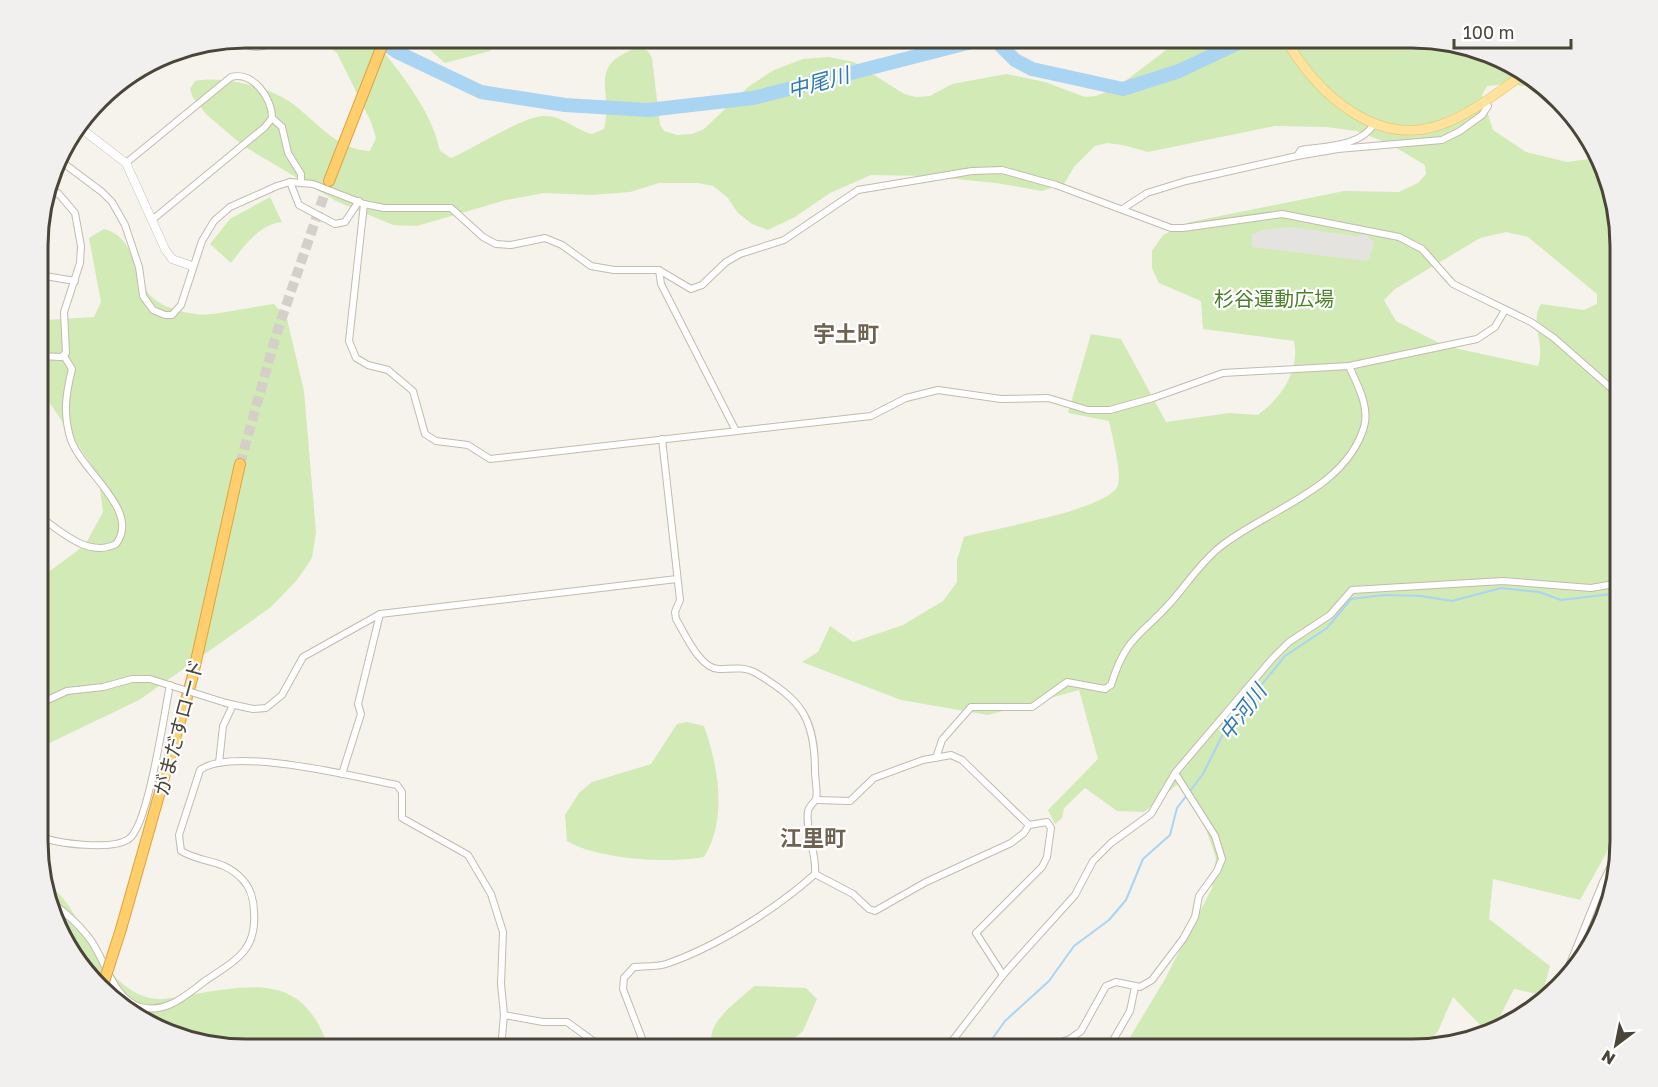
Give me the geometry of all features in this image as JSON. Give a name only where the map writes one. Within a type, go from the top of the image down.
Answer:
[{"type":"highway","points":[[328,181],[381,48]]},
{"type":"highway","name":"がまだすロード","points":[[105,980],[165,778],[207,615],[240,464]]},
{"type":"main road","points":[[1292,48],[1304,67],[1327,92],[1346,108],[1374,123],[1404,130],[1423,129],[1454,120],[1518,78]]},
{"type":"street","points":[[126,164],[231,77],[241,74],[250,78],[268,101],[272,118],[282,127],[288,153],[301,174],[301,182]]},
{"type":"street","points":[[1124,208],[1147,193],[1186,181],[1297,156],[1338,149],[1442,140],[1482,115],[1488,106],[1486,100]]},
{"type":"street","points":[[152,220],[261,131],[272,118]]},
{"type":"street","points":[[1297,156],[1301,150],[1357,140],[1369,133],[1374,123]]},
{"type":"street","points":[[84,132],[126,164],[168,254],[178,262],[192,267]]},
{"type":"street","points":[[65,165],[102,192],[120,214],[139,267],[143,296],[153,310],[165,315],[177,311],[192,267],[208,231],[222,213],[265,191],[290,182],[301,182],[361,202],[409,209],[443,206],[458,212],[483,237],[496,244],[511,245],[545,238],[562,245],[585,263],[596,268],[659,270],[685,287],[698,288],[726,262],[740,254],[784,240],[858,190],[972,171],[1002,170],[1124,208],[1150,222],[1171,228],[1282,214],[1399,237],[1422,249],[1453,284],[1531,322],[1554,338],[1610,387]]},
{"type":"street","points":[[290,182],[299,205],[335,224],[345,222],[361,202]]},
{"type":"street","points":[[56,193],[75,213],[79,222],[80,263],[64,312],[66,351],[64,356]]},
{"type":"street","points":[[361,202],[350,348],[361,362],[388,370],[413,391],[422,429],[430,438],[468,446],[490,459],[871,416],[906,398],[929,391],[1000,399],[1048,398],[1088,410],[1110,410],[1153,398],[1223,373],[1349,366],[1478,339],[1495,327],[1505,310]]},
{"type":"street","points":[[659,270],[661,284],[736,430]]},
{"type":"street","points":[[48,276],[75,281]]},
{"type":"street","points":[[48,356],[64,356]]},
{"type":"street","points":[[48,523],[64,535],[96,549],[116,544],[123,527],[117,506],[97,482],[70,438],[65,407],[72,369],[64,356]]},
{"type":"street","points":[[936,758],[942,740],[971,707],[1032,706],[1067,682],[1105,689],[1112,685],[1123,653],[1131,640],[1169,605],[1220,547],[1315,487],[1346,462],[1364,426],[1366,410],[1349,366]]},
{"type":"street","points":[[662,439],[680,600],[675,612],[675,620],[707,665],[717,669],[742,668],[755,672],[802,707],[813,741],[816,800],[808,811],[809,835],[816,863],[816,874]]},
{"type":"street","points":[[48,700],[67,691],[104,687],[132,679],[150,679],[230,704],[259,709],[275,702],[282,695],[303,657],[380,614],[677,579]]},
{"type":"street","points":[[954,1039],[1003,975],[1075,895],[1093,861],[1111,843],[1151,814],[1175,773],[1272,659],[1288,642],[1330,615],[1352,590],[1503,581],[1591,588],[1610,585]]},
{"type":"street","points":[[342,774],[361,714],[358,704],[380,614]]},
{"type":"street","points":[[48,838],[93,845],[121,843],[132,836],[147,795],[171,686]]},
{"type":"street","points":[[219,763],[223,726],[230,704]]},
{"type":"street","points":[[816,800],[850,801],[874,778],[936,758],[951,756],[962,760],[1029,825]]},
{"type":"street","points":[[62,912],[88,936],[123,995],[140,1007],[161,1008],[180,1001],[238,959],[253,938],[255,926],[250,892],[244,881],[224,864],[189,856],[181,851],[179,835],[200,770],[219,763],[270,762],[397,785],[402,792],[402,818],[468,855],[490,894],[503,932],[501,984],[504,1015],[502,1039]]},
{"type":"street","points":[[1070,1039],[1082,1030],[1106,986],[1116,982],[1136,987],[1145,986],[1152,980],[1183,939],[1195,917],[1202,890],[1220,866],[1219,844],[1175,773]]},
{"type":"street","points":[[816,874],[853,894],[869,909],[875,911],[926,882],[991,850],[1011,843],[1024,833],[1029,825],[1043,821],[1051,826],[1047,857],[1042,867],[976,933],[1003,975]]},
{"type":"street","points":[[642,1039],[623,990],[624,978],[634,967],[664,965],[711,944],[737,929],[816,874]]},
{"type":"street","points":[[1573,956],[1607,875]]},
{"type":"street","points":[[1114,1039],[1130,1011],[1136,987]]},
{"type":"street","points":[[504,1015],[543,1022],[567,1022],[590,1039]]},
{"type":"green space","name":"杉谷運動広場","points":[[330,48],[381,48],[422,105],[436,135],[440,151],[451,158],[511,127],[544,116],[562,120],[592,134],[604,129],[607,71],[612,62],[622,54],[637,48],[648,51],[652,58],[660,125],[664,131],[677,135],[692,134],[704,129],[748,87],[774,70],[803,59],[829,57],[854,62],[904,94],[916,97],[930,96],[952,84],[1006,74],[1045,82],[1085,97],[1096,96],[1116,88],[1169,48],[1412,48],[1438,50],[1476,59],[1499,68],[1522,81],[1529,87],[1508,84],[1487,86],[1482,95],[1493,130],[1526,152],[1567,162],[1590,159],[1599,182],[1610,233],[1610,848],[1580,900],[1493,879],[1489,919],[1550,966],[1544,988],[1537,994],[1514,989],[1499,1018],[1481,1026],[1453,997],[1438,1031],[1432,1038],[1425,1039],[1129,1039],[1165,979],[1212,888],[1216,858],[1194,795],[1178,784],[1144,812],[1117,811],[1085,788],[1064,808],[1062,818],[1055,824],[1048,810],[1098,759],[1079,690],[988,715],[901,700],[802,662],[818,652],[830,626],[853,642],[903,625],[943,601],[957,582],[957,560],[964,537],[1073,510],[1110,494],[1118,485],[1119,472],[1109,421],[1068,413],[1091,334],[1121,339],[1166,422],[1229,413],[1258,415],[1282,392],[1292,373],[1294,341],[1203,329],[1201,301],[1159,283],[1152,268],[1152,251],[1163,235],[1190,222],[1344,191],[1399,192],[1418,183],[1426,174],[1425,165],[1388,143],[1356,131],[1326,127],[1275,126],[1148,152],[1107,143],[1095,146],[1074,167],[1064,184],[1042,191],[996,183],[926,176],[871,175],[830,193],[795,217],[768,230],[752,224],[738,213],[727,197],[713,186],[698,183],[659,183],[630,192],[592,195],[544,193],[506,200],[417,226],[393,225],[336,201],[242,145],[206,114],[192,96],[190,89],[195,81],[219,80],[246,84],[272,92],[293,104],[337,140],[347,146],[370,151],[376,138],[371,122],[337,53]],"holes":[[[1506,232],[1528,237],[1597,294],[1597,304],[1584,310],[1541,304],[1537,318],[1540,349],[1538,366],[1445,346],[1396,321],[1384,300],[1395,289],[1480,238]]]},
{"type":"green space","points":[[492,48],[490,51],[445,63],[429,49]]},
{"type":"green space","points":[[270,197],[282,222],[260,231],[231,263],[210,244],[230,219]]},
{"type":"green space","points":[[104,229],[124,241],[147,291],[153,298],[179,311],[203,315],[274,304],[287,319],[304,391],[316,532],[312,558],[297,580],[271,607],[139,700],[48,744],[48,572],[85,545],[103,512],[98,475],[48,400],[48,320],[94,317],[101,302],[89,238]]},
{"type":"green space","points":[[687,722],[704,726],[716,775],[718,809],[716,826],[704,857],[653,860],[614,856],[567,841],[565,815],[579,793],[592,782],[651,764],[677,724]]},
{"type":"green space","points":[[55,890],[71,910],[107,967],[131,990],[146,997],[159,999],[241,988],[278,990],[294,997],[307,1008],[325,1039],[246,1039],[195,1032],[159,1019],[126,998],[106,981],[89,961],[68,928]]},
{"type":"green space","points":[[754,986],[806,988],[817,999],[803,1031],[794,1039],[711,1039],[717,1022]]},
{"type":"shaded area","points":[[1291,227],[1356,236],[1365,234],[1374,242],[1368,261],[1252,247],[1252,234],[1267,229]]},
{"type":"waterway","name":"中尾川","points":[[391,48],[481,92],[565,105],[648,110],[753,98],[948,48]]},
{"type":"waterway","name":"中尾川","points":[[1003,48],[1015,60],[1032,69],[1123,89],[1179,71],[1228,48]]},
{"type":"waterway","name":"中河川","points":[[992,1039],[1005,1021],[1049,981],[1074,946],[1109,920],[1126,900],[1143,859],[1170,835],[1177,808],[1203,774],[1225,730],[1285,656],[1327,628],[1351,599],[1384,595],[1421,596],[1452,601],[1501,588],[1539,592],[1561,600],[1610,594]]},
{"type":"tunnel","points":[[240,464],[277,332],[329,181]]},
{"type":"district","name":"宇土町","points":[[846,333]]},
{"type":"district","name":"江里町","points":[[813,837]]}]
